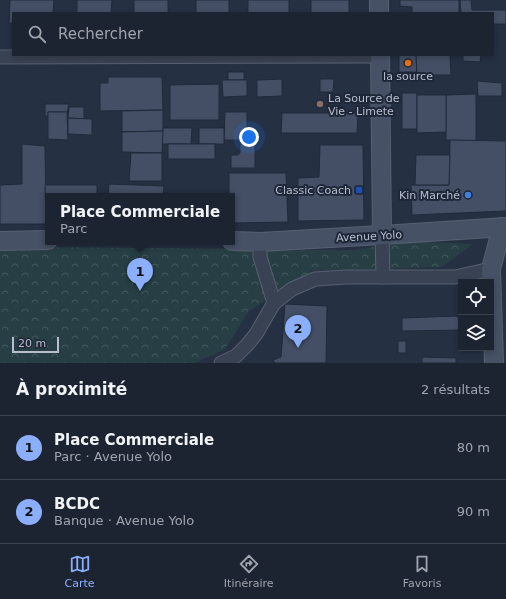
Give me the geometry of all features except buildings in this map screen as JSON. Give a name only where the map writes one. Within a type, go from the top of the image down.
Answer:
[{"type":"street","points":[[379,0],[379,12]]},
{"type":"street","points":[[0,57],[380,56],[383,277]]},
{"type":"street","points":[[494,363],[491,269],[504,227]]},
{"type":"street","name":"Avenue Yolo","points":[[235,241],[260,242],[504,227]]},
{"type":"street","points":[[0,240],[45,240]]},
{"type":"street","points":[[260,242],[260,257],[274,303]]},
{"type":"street","points":[[221,363],[236,356],[247,345],[256,334],[274,303],[292,289],[315,279],[346,277],[455,277],[491,269]]},
{"type":"green space","points":[[407,241],[473,244],[442,267],[312,271],[249,311],[225,349],[194,363],[0,363],[0,248],[42,247],[355,250]]},
{"type":"place","name":"la source","points":[[408,63]]},
{"type":"place","name":"La Source de Vie - Limete","points":[[320,104]]},
{"type":"place","name":"Classic Coach","points":[[359,190]]},
{"type":"place","name":"Kin Marché","points":[[468,195]]},
{"type":"place","name":"Place Commerciale","points":[[140,291]]},
{"type":"place","name":"BCDC","points":[[298,348]]}]
